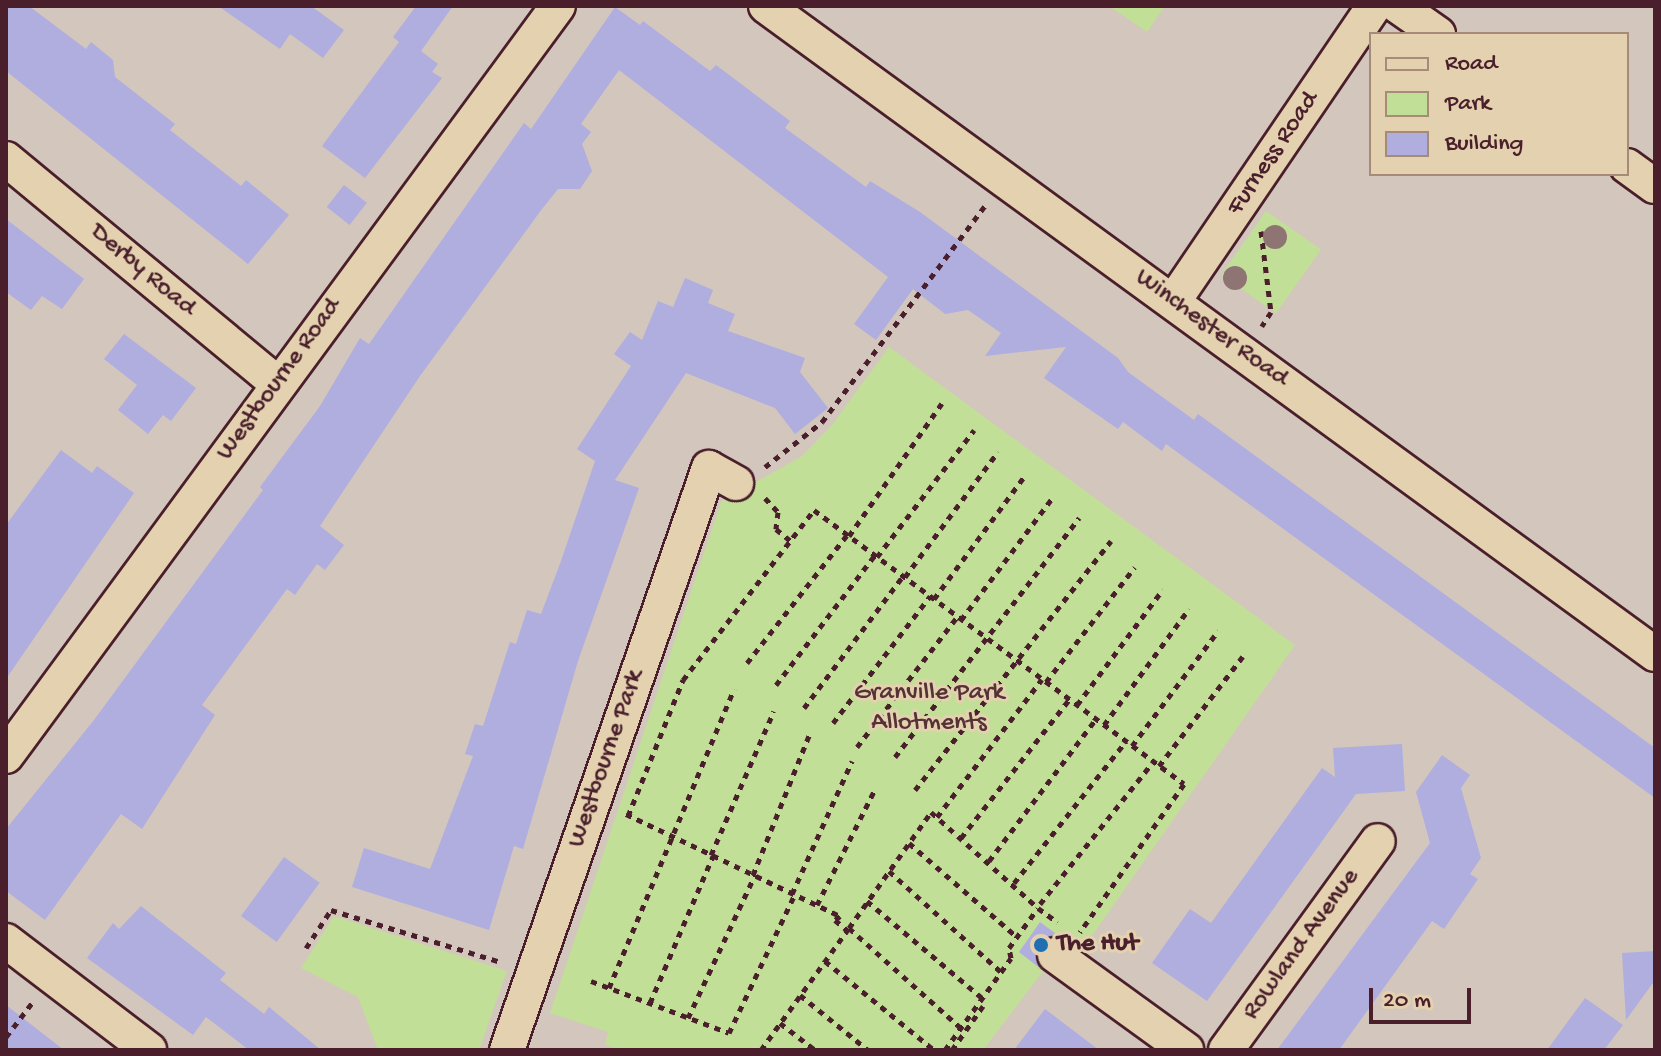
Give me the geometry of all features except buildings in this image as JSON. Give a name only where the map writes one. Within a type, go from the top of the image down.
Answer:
[{"type":"street","name":"Westbourne Road","points":[[6,756],[277,383],[558,6]]},
{"type":"street","name":"Winchester Road","points":[[766,6],[1005,177],[1655,654]]},
{"type":"street","name":"Furness Road","points":[[1173,302],[1374,6]]},
{"type":"street","points":[[1398,6],[1435,32]]},
{"type":"street","name":"Derby Road","points":[[6,159],[277,383]]},
{"type":"street","points":[[1629,167],[1655,186]]},
{"type":"street","name":"Westbourne Park","points":[[507,1050],[533,972],[613,809],[722,476]]},
{"type":"street","name":"Rowland Avenue","points":[[1226,1050],[1378,841]]},
{"type":"street","points":[[6,941],[149,1050]]},
{"type":"street","points":[[1067,948],[1186,1050]]},
{"type":"path","points":[[722,476],[782,457],[822,422],[1005,177]]},
{"type":"path","points":[[1239,205],[1260,220],[1271,312],[1244,354]]},
{"type":"path","points":[[747,663],[848,535],[942,403]]},
{"type":"path","points":[[776,685],[974,430]]},
{"type":"path","points":[[804,708],[998,452]]},
{"type":"path","points":[[833,723],[1026,474]]},
{"type":"path","points":[[722,476],[772,503],[778,512],[776,529],[791,541]]},
{"type":"path","points":[[857,747],[1053,497]]},
{"type":"path","points":[[761,1050],[848,929],[931,812],[1039,906],[1067,948],[1184,784],[814,510],[683,680],[613,809],[840,916],[835,920],[848,929],[961,1028]]},
{"type":"path","points":[[895,757],[1079,518]]},
{"type":"path","points":[[915,790],[1111,541]]},
{"type":"path","points":[[937,817],[1135,567]]},
{"type":"path","points":[[1077,705],[1163,589]]},
{"type":"path","points":[[1104,725],[1189,609]]},
{"type":"path","points":[[1014,883],[1218,631]]},
{"type":"path","points":[[945,1050],[1001,972],[1017,937],[1039,906],[1243,656]]},
{"type":"path","points":[[609,988],[734,689]]},
{"type":"path","points":[[961,838],[1069,700]]},
{"type":"path","points":[[650,1003],[774,711]]},
{"type":"path","points":[[989,861],[1096,719]]},
{"type":"path","points":[[688,1018],[754,875],[810,733]]},
{"type":"path","points":[[591,981],[729,1033],[852,761]]},
{"type":"path","points":[[817,905],[875,789]]},
{"type":"path","points":[[909,843],[1017,937]]},
{"type":"path","points":[[889,871],[1001,972]]},
{"type":"path","points":[[867,901],[982,998]]},
{"type":"path","points":[[306,948],[331,910],[533,972]]},
{"type":"path","points":[[825,961],[934,1050]]},
{"type":"path","points":[[6,1037],[52,976]]},
{"type":"path","points":[[800,995],[868,1050]]},
{"type":"path","points":[[952,1050],[983,1006]]},
{"type":"path","points":[[780,1023],[815,1050]]},
{"type":"green space","points":[[1109,6],[1165,6],[1147,32]]},
{"type":"green space","points":[[1266,211],[1321,249],[1276,313],[1221,275]]},
{"type":"green space","name":"Granville Park Allotments","points":[[889,347],[1295,645],[1085,946],[1070,936],[983,1050],[620,1050],[605,1044],[608,1032],[550,1013],[721,502],[802,456],[832,425]]},
{"type":"green space","points":[[334,916],[507,971],[479,1050],[378,1050],[358,997],[301,968]]},
{"type":"place","name":"The Hut","points":[[1041,945]]}]
